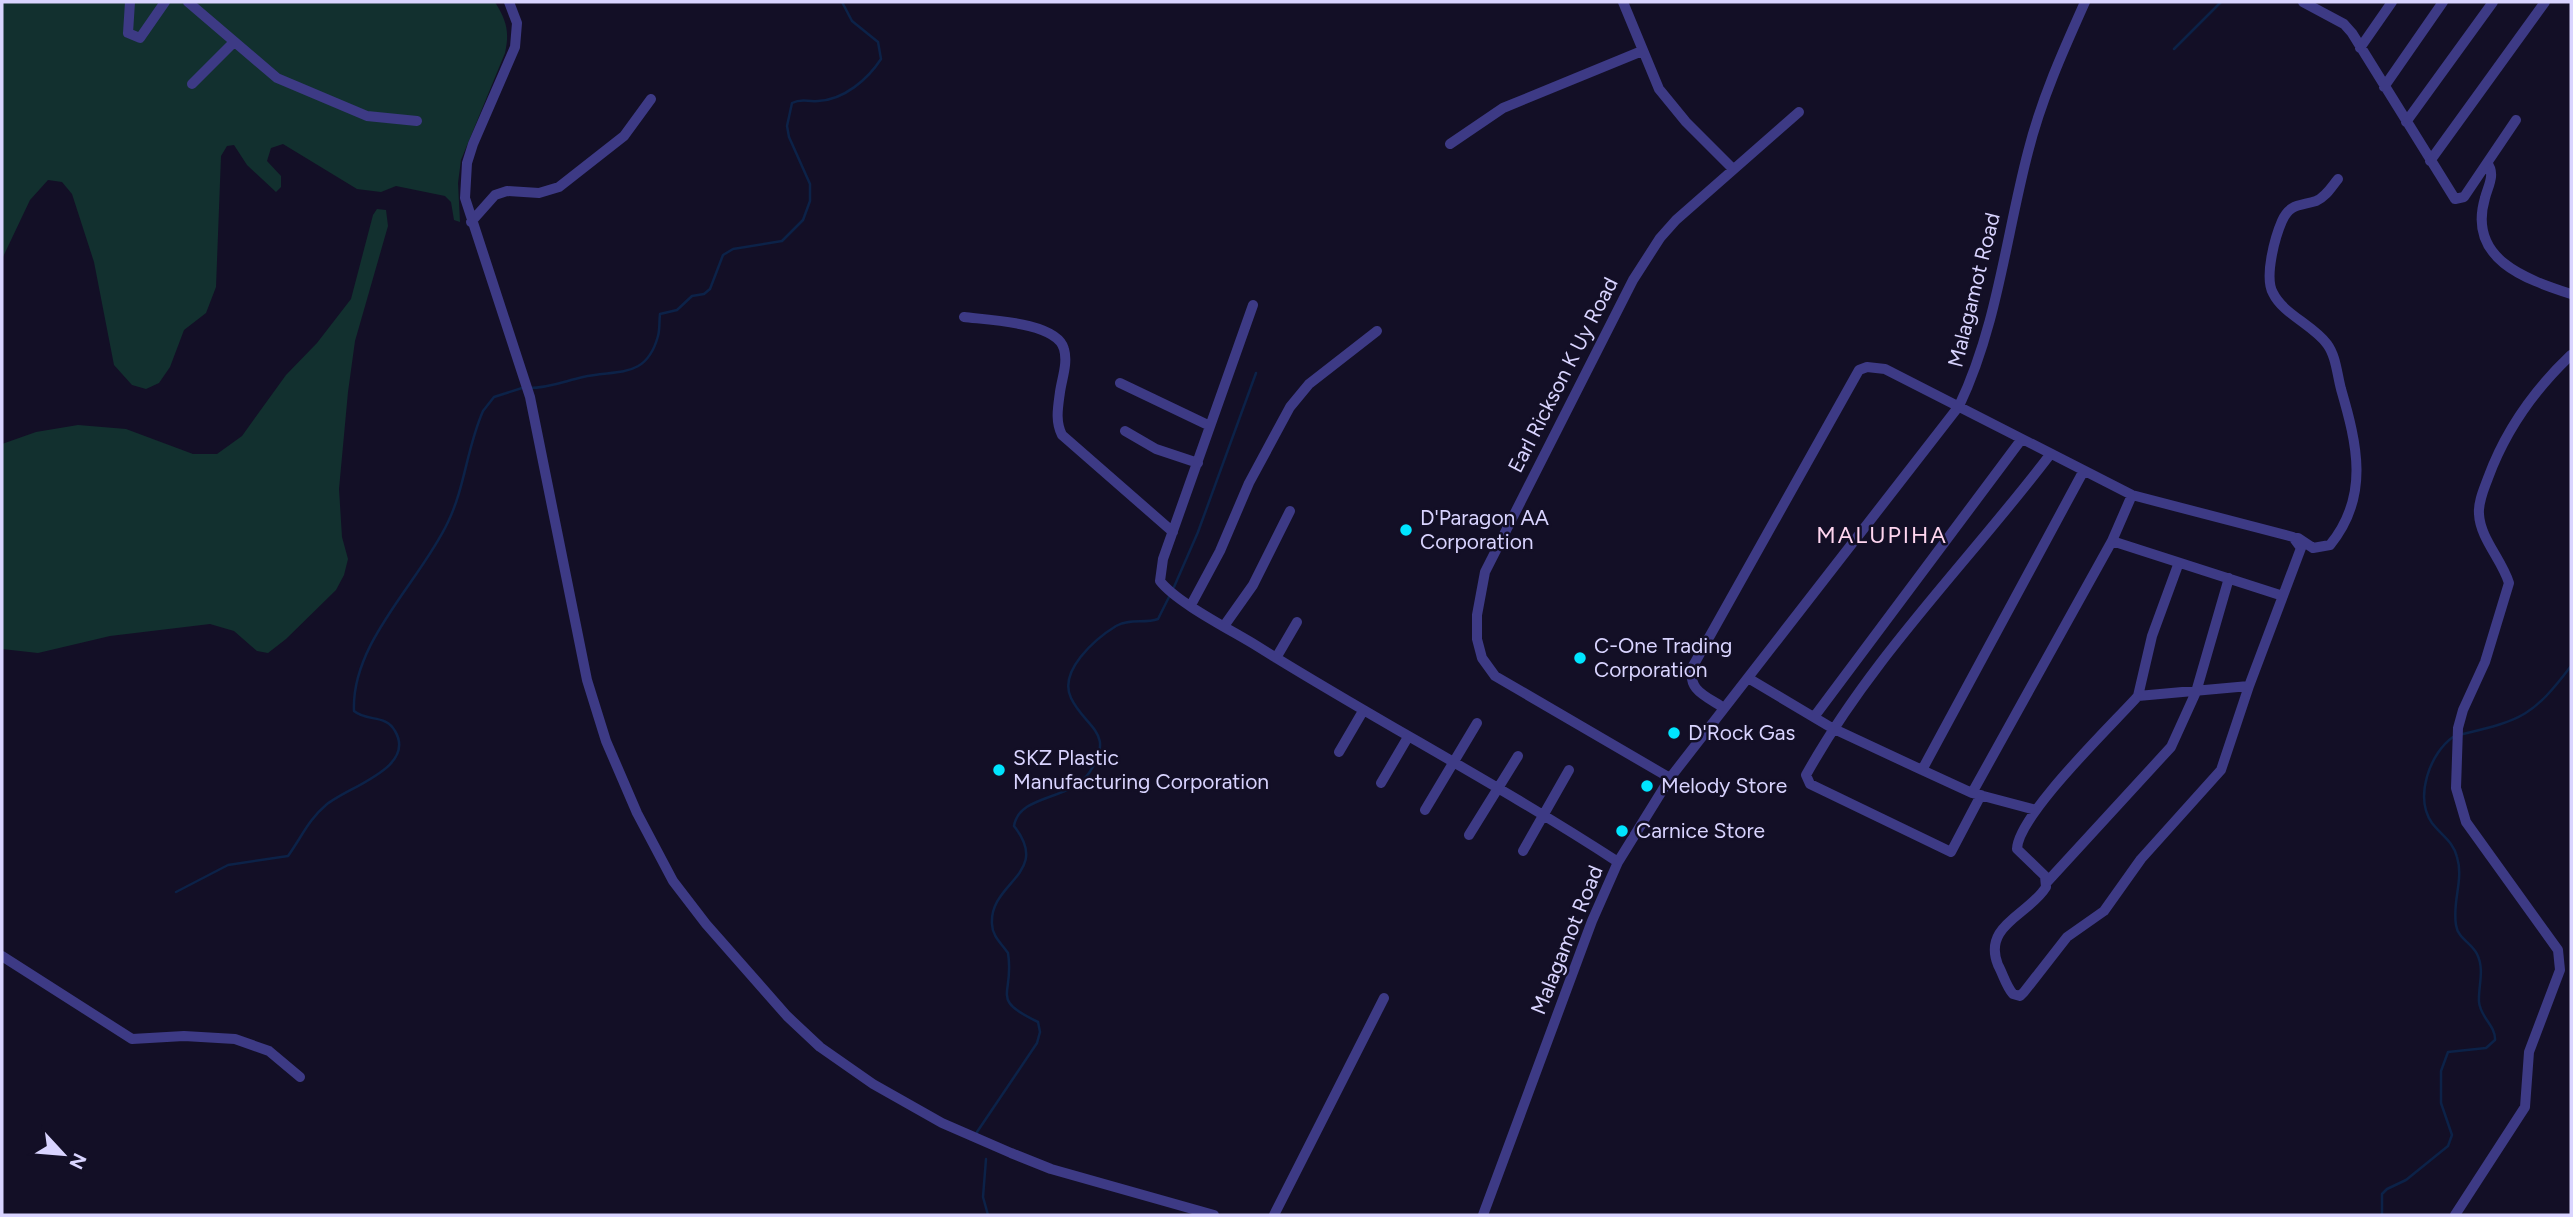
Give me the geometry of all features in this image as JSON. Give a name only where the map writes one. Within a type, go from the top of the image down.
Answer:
[{"type":"street","points":[[130,2],[128,28],[136,38],[145,34],[165,2]]},
{"type":"street","points":[[188,2],[277,78],[304,92],[367,116],[417,121]]},
{"type":"street","points":[[509,2],[517,35],[467,163],[465,198],[530,397],[584,667],[606,741],[654,848],[673,881],[706,924],[804,1034],[873,1084],[942,1123],[1051,1168],[1214,1215]]},
{"type":"street","points":[[1623,2],[1642,51],[1670,105],[1732,168]]},
{"type":"street","name":"Malagamot Road","points":[[1483,1215],[1592,921],[1618,862],[1670,778],[1959,405],[1972,377],[1987,329],[2028,150],[2053,76],[2085,2]]},
{"type":"street","points":[[2303,2],[2344,24],[2430,161],[2458,200],[2464,197],[2516,120]]},
{"type":"street","points":[[2360,48],[2392,2]]},
{"type":"street","points":[[2384,87],[2443,2]]},
{"type":"street","points":[[2406,122],[2493,2]]},
{"type":"street","points":[[2430,161],[2545,2]]},
{"type":"street","points":[[192,84],[234,42]]},
{"type":"street","points":[[1450,144],[1503,108],[1642,51]]},
{"type":"street","points":[[471,222],[495,195],[506,191],[539,193],[559,187],[624,136],[651,99]]},
{"type":"street","name":"Earl Rickson K Uy Road","points":[[1670,778],[1495,676],[1480,651],[1477,615],[1490,557],[1633,280],[1660,238],[1732,168],[1799,112]]},
{"type":"street","points":[[2487,163],[2492,173],[2481,216],[2481,228],[2494,254],[2502,263],[2532,281],[2571,294]]},
{"type":"street","points":[[1724,708],[1692,686],[1689,678],[1693,666],[1859,370],[1867,366],[1885,369],[1959,405],[2049,456],[2132,495],[2297,538],[2313,548],[2330,545],[2353,503],[2359,466],[2351,420],[2333,354],[2315,331],[2277,299],[2270,283],[2280,226],[2288,211],[2299,203],[2318,200],[2338,179]]},
{"type":"street","points":[[1253,305],[1172,532],[1163,559],[1160,581],[1191,605],[1276,658],[1408,737],[1499,786],[1618,862]]},
{"type":"street","points":[[964,317],[1034,327],[1056,336],[1062,342],[1066,361],[1057,417],[1062,435],[1172,532]]},
{"type":"street","points":[[1191,605],[1220,551],[1249,483],[1290,407],[1309,384],[1377,331]]},
{"type":"street","points":[[2455,1215],[2525,1107],[2529,1052],[2560,970],[2558,950],[2466,822],[2456,788],[2456,756],[2463,710],[2485,662],[2509,583],[2481,523],[2480,505],[2494,461],[2521,411],[2540,385],[2571,355]]},
{"type":"street","points":[[1120,383],[1210,426]]},
{"type":"street","points":[[1125,431],[1156,449],[1198,463]]},
{"type":"street","points":[[1814,717],[2021,440]]},
{"type":"street","points":[[2049,456],[1997,524],[1936,591],[1832,728],[1806,775],[1806,782],[1950,852],[1955,849],[1976,794],[2112,541],[2132,495]]},
{"type":"street","points":[[1922,769],[2084,472]]},
{"type":"street","points":[[1224,626],[1253,585],[1290,511]]},
{"type":"street","points":[[2230,578],[2196,692],[2180,731],[2160,761],[2047,882],[2042,894],[2001,929],[1994,944],[1994,953],[2010,990],[2017,996],[2024,992],[2067,937],[2104,911],[2141,859],[2215,779],[2228,756],[2249,686],[2301,553],[2297,538]]},
{"type":"street","points":[[2112,541],[2178,565],[2230,578],[2283,596]]},
{"type":"street","points":[[2047,882],[2017,849],[2018,839],[2036,810],[2138,696],[2152,636],[2178,565]]},
{"type":"street","points":[[1276,658],[1297,622]]},
{"type":"street","points":[[1748,678],[1832,728],[1976,794],[2036,810]]},
{"type":"street","points":[[2138,696],[2249,686]]},
{"type":"street","points":[[1339,752],[1363,711]]},
{"type":"street","points":[[1425,810],[1452,760],[1477,723]]},
{"type":"street","points":[[1381,783],[1408,737]]},
{"type":"street","points":[[1469,835],[1518,756]]},
{"type":"street","points":[[1523,851],[1569,770]]},
{"type":"street","points":[[2,956],[122,1035],[142,1040],[184,1036],[235,1039],[270,1051],[300,1077]]},
{"type":"street","points":[[1274,1215],[1384,998]]},
{"type":"green space","points":[[2,2],[495,2],[506,26],[505,53],[461,160],[458,183],[460,222],[454,220],[451,202],[445,196],[396,186],[381,192],[357,189],[283,144],[271,148],[267,161],[281,176],[281,187],[276,192],[247,165],[234,145],[227,146],[221,156],[216,287],[206,313],[184,330],[170,367],[159,383],[146,389],[132,385],[114,365],[94,262],[72,194],[62,182],[48,180],[30,200],[2,259]]},
{"type":"green space","points":[[377,209],[386,210],[388,226],[355,341],[339,489],[342,537],[348,559],[336,590],[268,653],[257,651],[234,631],[210,624],[110,636],[38,653],[2,649],[2,444],[36,432],[78,425],[126,429],[193,454],[217,454],[242,436],[286,375],[317,343],[351,299],[373,215]]},
{"type":"waterway","points":[[529,388],[550,386],[638,366],[653,350],[659,333],[660,314],[677,310],[692,296],[704,294],[710,289],[723,255],[733,249],[782,241],[803,220],[810,201],[810,184],[789,137],[787,126],[792,103],[802,100],[828,100],[846,93],[862,81],[881,59],[878,42],[852,21],[842,2]]},
{"type":"waterway","points":[[2174,49],[2221,2]]},
{"type":"waterway","points":[[1174,587],[1198,532],[1256,373]]},
{"type":"waterway","points":[[176,892],[228,865],[288,856],[320,810],[377,775],[396,756],[399,744],[391,726],[387,722],[354,711],[356,686],[363,661],[389,613],[436,545],[448,522],[483,411],[494,397],[522,388]]},
{"type":"waterway","points":[[977,1132],[1037,1043],[1040,1032],[1038,1022],[1008,1001],[1008,953],[992,928],[994,910],[1023,867],[1026,856],[1024,842],[1014,826],[1025,808],[1081,782],[1097,759],[1100,748],[1096,731],[1077,708],[1068,688],[1074,667],[1089,647],[1116,626],[1127,622],[1158,619],[1169,597]]},
{"type":"waterway","points":[[2463,734],[2525,714],[2546,696],[2571,666]]},
{"type":"waterway","points":[[2382,1215],[2382,1194],[2406,1180],[2448,1146],[2452,1135],[2441,1103],[2441,1071],[2448,1052],[2486,1048],[2495,1040],[2493,1030],[2480,1007],[2479,960],[2474,950],[2459,934],[2456,925],[2459,874],[2457,857],[2450,842],[2432,823],[2424,801],[2427,776],[2432,764],[2437,754],[2453,737]]},
{"type":"waterway","points":[[986,1159],[983,1197],[988,1215]]},
{"type":"place","name":"D'Paragon AA Corporation","points":[[1406,530]]},
{"type":"place","name":"C-One Trading Corporation","points":[[1580,658]]},
{"type":"place","name":"D'Rock Gas","points":[[1674,733]]},
{"type":"place","name":"SKZ Plastic Manufacturing Corporation","points":[[999,770]]},
{"type":"place","name":"Melody Store","points":[[1647,786]]},
{"type":"place","name":"Carnice Store","points":[[1622,831]]},
{"type":"district","name":"MALUPIHA","points":[[1882,535]]}]
